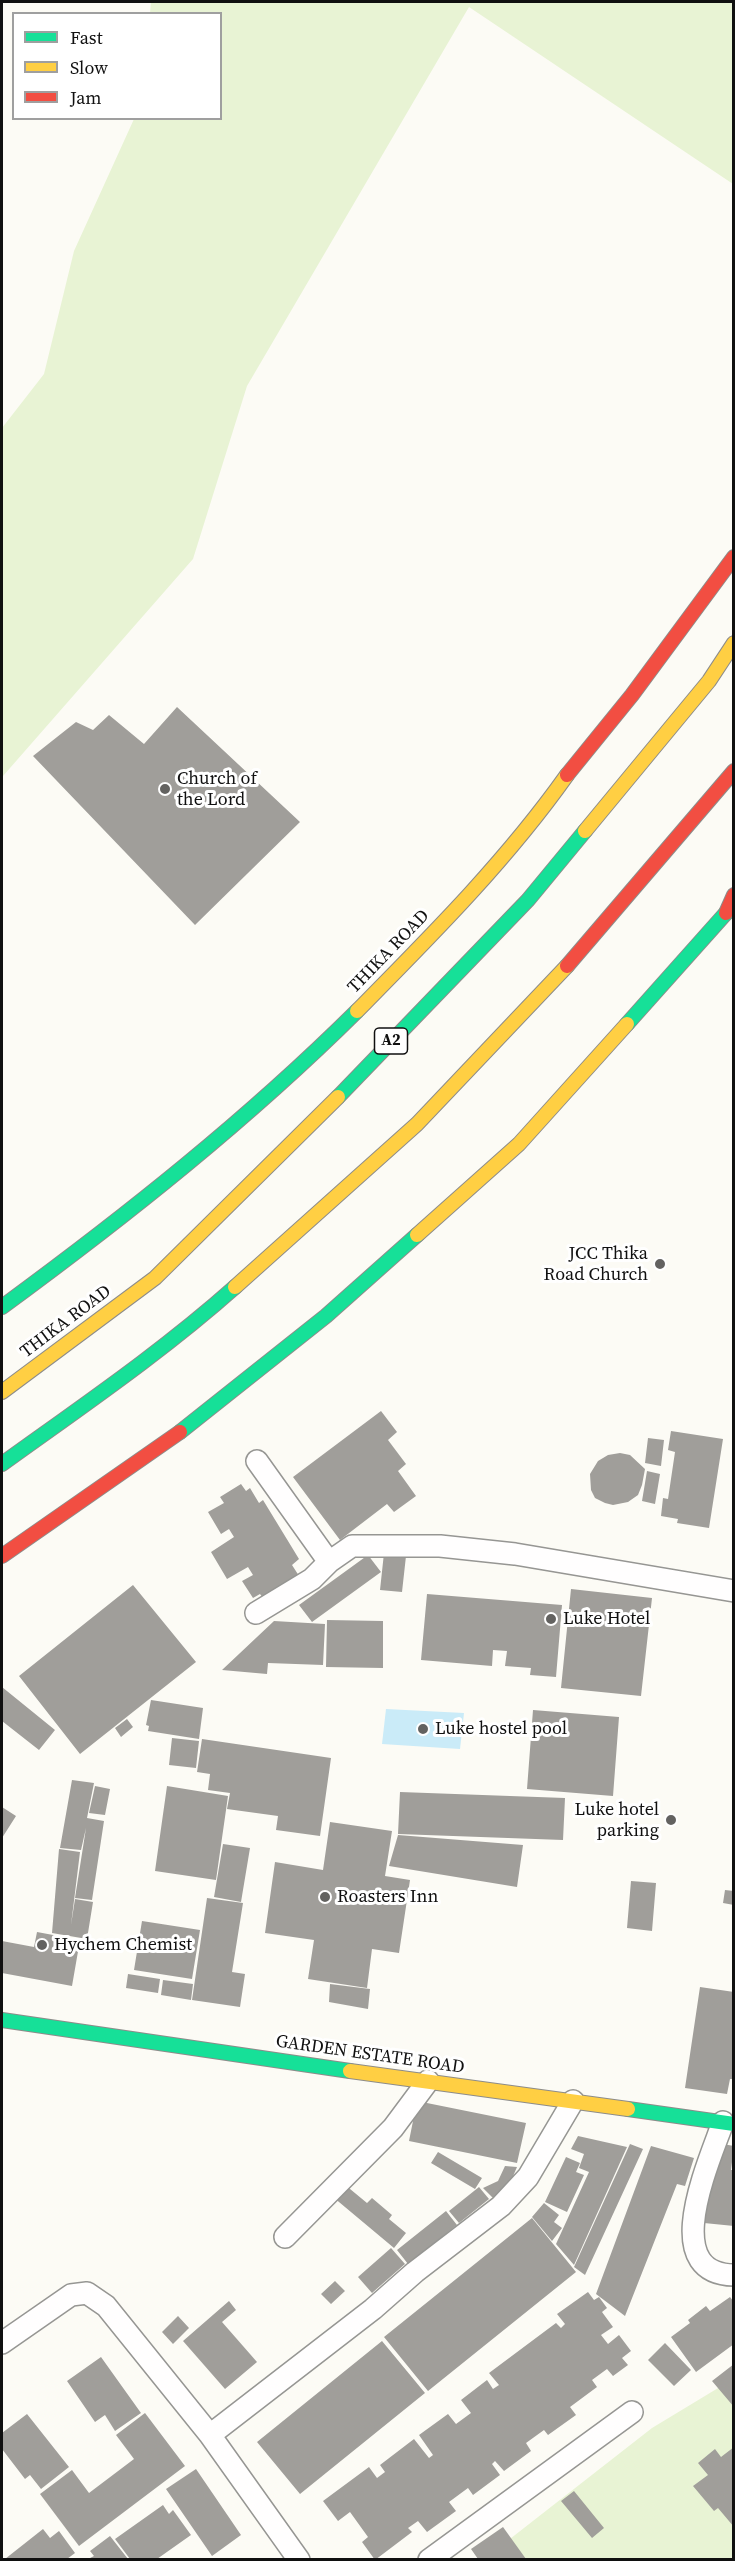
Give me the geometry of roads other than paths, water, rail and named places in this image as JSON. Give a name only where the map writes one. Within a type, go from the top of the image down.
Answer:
[{"type":"main road","name":"THIKA ROAD","points":[[2,1307],[66,1260],[226,1130],[319,1048],[405,963],[531,824],[577,762],[639,686],[734,557]]},
{"type":"main road","name":"THIKA ROAD","points":[[2,1392],[155,1278],[326,1109],[528,900],[709,681],[734,643]]},
{"type":"main road","points":[[2,1464],[105,1390],[211,1308],[417,1124],[588,944],[734,771]]},
{"type":"main road","points":[[2,1556],[159,1449],[326,1316],[519,1144],[730,908],[734,895]]},
{"type":"main road","name":"GARDEN ESTATE ROAD","points":[[2,2020],[175,2047],[728,2123]]},
{"type":"street","points":[[256,1461],[329,1562]]},
{"type":"street","points":[[256,1613],[312,1579],[329,1562],[352,1546],[440,1546],[566,1561],[734,1591]]},
{"type":"street","points":[[285,2237],[393,2128],[428,2081]]},
{"type":"street","points":[[210,2435],[501,2206],[528,2177],[573,2101]]},
{"type":"street","points":[[728,2123],[699,2191],[693,2221],[694,2247],[702,2262],[716,2274],[734,2275]]},
{"type":"street","points":[[2,2343],[71,2295],[87,2293],[106,2306],[210,2435],[299,2559]]},
{"type":"street","points":[[429,2559],[632,2412]]},
{"type":"water","name":"Luke hostel pool","points":[[386,1709],[464,1713],[460,1749],[382,1744]]},
{"type":"place","name":"Church of the Lord","points":[[165,789]]},
{"type":"place","name":"JCC Thika Road Church","points":[[660,1264]]},
{"type":"place","name":"Luke Hotel","points":[[551,1619]]},
{"type":"place","name":"Luke hostel pool","points":[[423,1729]]},
{"type":"place","name":"Luke hotel parking","points":[[671,1820]]},
{"type":"place","name":"Roasters Inn","points":[[325,1897]]},
{"type":"place","name":"Hychem Chemist","points":[[42,1945]]}]
